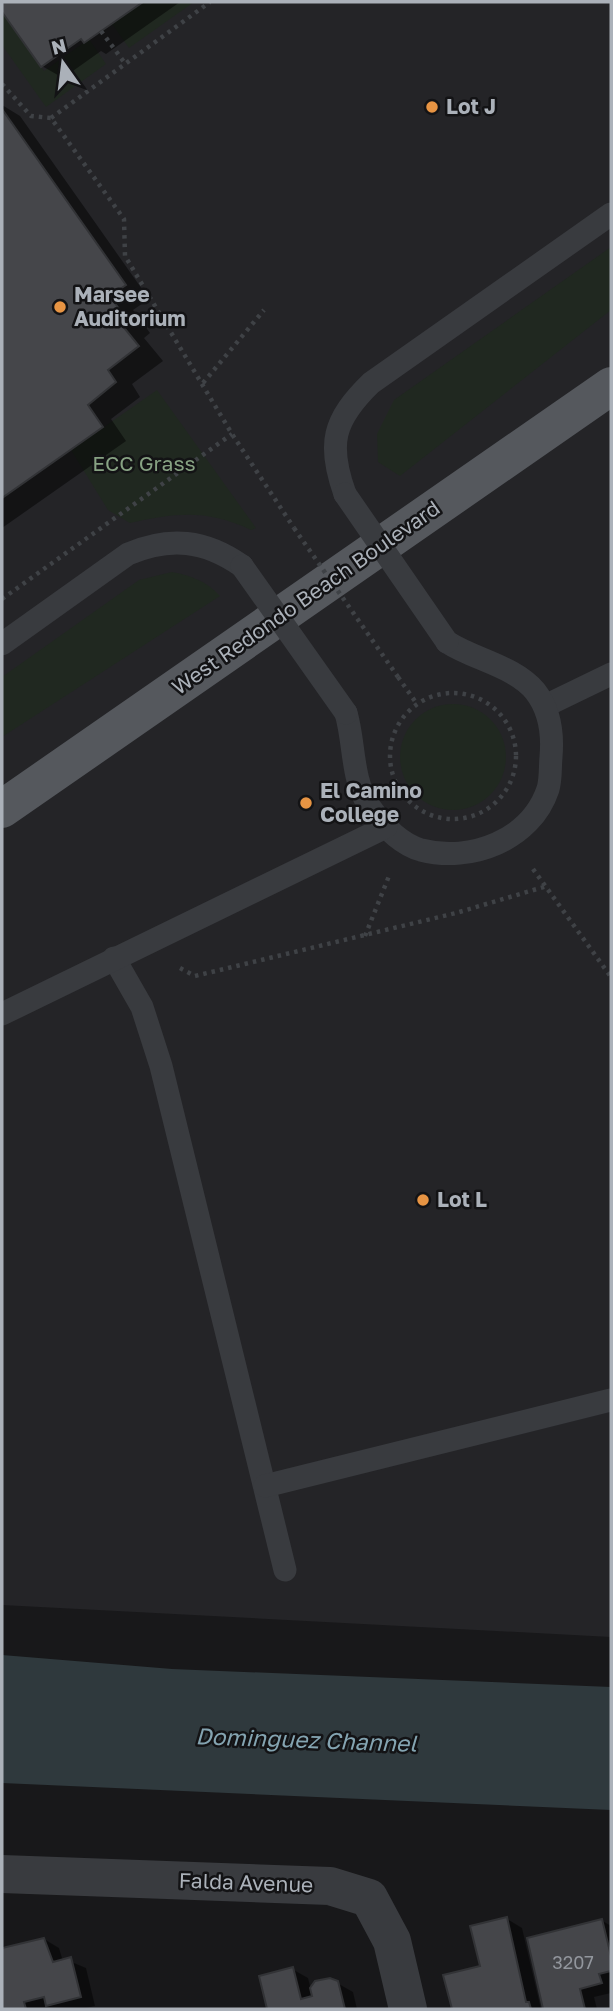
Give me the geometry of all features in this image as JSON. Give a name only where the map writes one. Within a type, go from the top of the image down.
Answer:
[{"type":"main road","name":"West Redondo Beach Boulevard","points":[[2,809],[611,386]]},
{"type":"street","name":"Falda Avenue","points":[[2,1874],[330,1886],[369,1898],[392,1941],[408,2009]]},
{"type":"lane","points":[[2,644],[128,554],[149,545],[193,542],[223,553],[242,566],[346,713],[352,733],[357,780],[368,804],[386,827],[420,849],[457,855],[503,843],[533,816],[548,788],[552,733],[545,706],[521,678],[447,642],[345,494],[337,472],[334,447],[338,422],[353,401],[371,383],[611,214]]},
{"type":"lane","points":[[545,706],[611,674]]},
{"type":"lane","points":[[2,1014],[386,827]]},
{"type":"lane","points":[[114,958],[142,1007],[161,1066],[285,1570]]},
{"type":"lane","points":[[265,1486],[611,1400]]},
{"type":"path","points":[[2,84],[31,116],[51,118],[124,62],[210,2]]},
{"type":"path","points":[[101,31],[124,62]]},
{"type":"path","points":[[51,118],[124,219],[125,256],[232,434],[417,704]]},
{"type":"path","points":[[203,383],[264,310]]},
{"type":"path","points":[[2,599],[232,434]]},
{"type":"path","points":[[458,693],[479,698],[496,709],[509,725],[515,754],[510,783],[498,799],[482,811],[463,818],[443,818],[423,811],[397,786],[391,769],[394,732],[417,704],[437,695],[458,693]]},
{"type":"path","points":[[533,869],[611,977]]},
{"type":"path","points":[[365,936],[388,876]]},
{"type":"path","points":[[180,968],[195,976],[365,936],[547,886]]},
{"type":"shaded area","name":"El Camino College","points":[[2,2],[611,2],[611,1637],[2,1605]]},
{"type":"green space","points":[[143,2],[194,2],[129,48],[112,24]]},
{"type":"green space","points":[[2,11],[44,71],[89,39],[106,64],[46,107],[2,45]]},
{"type":"green space","points":[[611,247],[611,310],[400,476],[378,462],[377,434],[394,400]]},
{"type":"green space","name":"ECC Grass","points":[[157,390],[256,528],[251,530],[220,519],[191,515],[130,523],[108,510],[71,450]]},
{"type":"green space","points":[[172,572],[198,580],[220,596],[2,737],[2,677],[139,580]]},
{"type":"green space","points":[[453,704],[473,708],[491,719],[502,737],[506,757],[502,777],[491,795],[473,806],[453,810],[433,806],[415,795],[404,777],[400,757],[404,737],[415,719],[433,708]]},
{"type":"water","name":"Dominguez Channel","points":[[2,1655],[172,1669],[611,1687],[611,1810],[2,1783]]},
{"type":"building","points":[[2,2],[143,2],[84,43],[81,39],[41,67],[2,12]]},
{"type":"building","name":"Marsee Auditorium","points":[[2,109],[126,285],[110,296],[126,319],[121,324],[139,346],[108,370],[116,382],[88,405],[103,427],[2,498]]},
{"type":"building","points":[[507,1917],[526,2002],[529,2002],[531,2009],[452,2009],[443,1975],[480,1966],[470,1926]]},
{"type":"building","points":[[602,1919],[611,1956],[611,1971],[599,1974],[602,1983],[580,1989],[585,2009],[543,2009],[527,1938]]},
{"type":"building","points":[[44,1938],[53,1962],[71,1957],[81,1997],[46,2006],[44,1997],[24,2002],[26,2009],[2,2009],[2,1948]]},
{"type":"building","points":[[293,1967],[301,1999],[312,1996],[310,1988],[315,1981],[330,1978],[338,1981],[345,2009],[267,2009],[259,1976]]},
{"type":"place","name":"Lot J","points":[[432,107]]},
{"type":"place","name":"Marsee Auditorium","points":[[60,307]]},
{"type":"place","name":"El Camino College","points":[[306,803]]},
{"type":"place","name":"Lot L","points":[[423,1200]]}]
